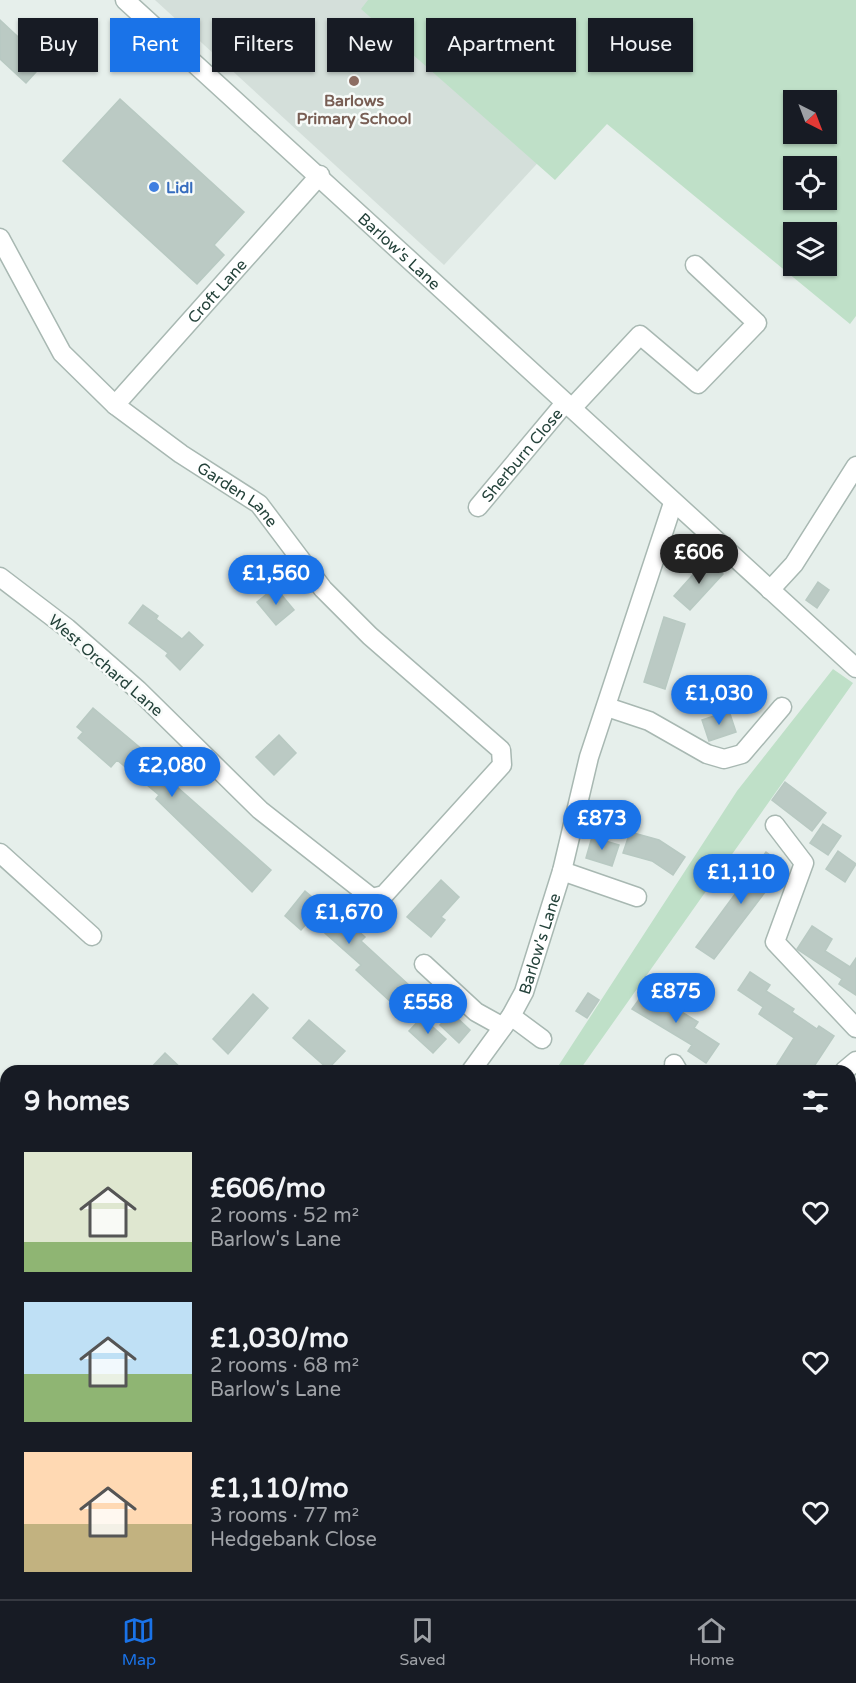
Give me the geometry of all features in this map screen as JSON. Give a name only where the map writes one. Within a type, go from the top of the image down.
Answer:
[{"type":"street","name":"Barlow's Lane","points":[[125,0],[320,175],[673,503],[856,668]]},
{"type":"street","name":"Croft Lane","points":[[115,405],[320,175]]},
{"type":"street","name":"Garden Lane","points":[[0,238],[62,353],[115,405],[181,454],[259,504],[323,589],[370,636],[501,750],[502,765],[384,895],[372,898]]},
{"type":"street","name":"Sherburn Close","points":[[478,507],[569,406],[640,335],[698,384],[757,323],[695,265]]},
{"type":"street","points":[[770,590],[794,564],[856,466]]},
{"type":"street","name":"Barlow's Lane","points":[[475,1065],[507,1022],[524,992],[562,871],[589,757],[673,503]]},
{"type":"street","name":"West Orchard Lane","points":[[0,577],[67,628],[129,682],[261,810],[372,898]]},
{"type":"street","points":[[607,707],[649,721],[707,754],[724,759],[742,754],[782,707]]},
{"type":"street","points":[[775,825],[804,863],[775,942],[856,1028]]},
{"type":"street","points":[[0,853],[92,936]]},
{"type":"street","name":"Barlow's Lane","points":[[562,871],[637,897]]},
{"type":"street","name":"Barlow's Lane","points":[[424,964],[476,1012],[507,1022],[542,1039]]},
{"type":"shaded area","name":"Barlows Primary School","points":[[155,0],[376,0],[396,18],[327,18],[327,72],[414,72],[414,35],[426,46],[426,72],[455,72],[545,155],[444,265],[234,72],[315,72],[315,18],[212,18],[212,52],[200,41],[200,18],[175,18]]},
{"type":"green space","points":[[368,0],[856,0],[856,316],[850,324],[792,276],[837,276],[837,222],[783,222],[783,269],[607,124],[555,180],[432,72],[576,72],[576,18],[426,18],[426,66],[414,56],[414,18],[371,18],[361,9]]},
{"type":"green space","points":[[833,669],[853,683],[583,1065],[559,1065],[737,791]]},
{"type":"building","points":[[0,20],[18,37],[18,72],[36,72],[26,83],[0,59]]},
{"type":"building","name":"Lidl","points":[[120,99],[244,212],[214,245],[224,255],[197,284],[63,161]]},
{"type":"building","points":[[707,559],[723,574],[690,610],[674,596]]},
{"type":"building","points":[[818,582],[829,590],[817,608],[806,600]]},
{"type":"building","points":[[275,587],[294,610],[276,625],[257,602]]},
{"type":"building","points":[[143,605],[158,616],[156,619],[182,639],[189,632],[203,645],[180,670],[166,656],[168,653],[129,623]]},
{"type":"building","points":[[664,617],[685,624],[665,689],[644,682]]},
{"type":"building","points":[[93,708],[163,767],[159,771],[271,870],[252,892],[156,799],[159,795],[117,760],[111,767],[78,738],[83,732],[77,727]]},
{"type":"building","points":[[729,711],[736,732],[709,741],[702,720]]},
{"type":"building","points":[[279,735],[296,753],[274,775],[256,757]]},
{"type":"building","points":[[785,782],[826,813],[812,831],[772,800]]},
{"type":"building","points":[[823,824],[841,836],[828,855],[810,843]]},
{"type":"building","points":[[630,832],[659,840],[685,857],[673,875],[652,861],[623,853]]},
{"type":"building","points":[[592,837],[619,845],[612,866],[586,858]]},
{"type":"building","points":[[838,851],[856,864],[845,882],[826,869]]},
{"type":"building","points":[[766,852],[785,866],[714,959],[696,947]]},
{"type":"building","points":[[441,880],[459,897],[441,917],[445,920],[431,937],[407,917]]},
{"type":"building","points":[[305,891],[332,914],[336,911],[365,937],[361,941],[410,986],[393,1004],[356,970],[361,965],[310,920],[301,930],[285,916]]},
{"type":"building","points":[[812,926],[832,939],[825,951],[850,967],[856,958],[856,995],[839,984],[842,979],[797,949]]},
{"type":"building","points":[[750,972],[770,985],[766,991],[794,1009],[792,1012],[817,1029],[819,1026],[834,1036],[815,1065],[777,1065],[794,1038],[759,1014],[763,1007],[738,990]]},
{"type":"building","points":[[646,990],[698,1022],[694,1028],[719,1044],[706,1063],[688,1051],[692,1045],[632,1009]]},
{"type":"building","points":[[588,993],[599,1000],[587,1018],[576,1011]]},
{"type":"building","points":[[253,994],[268,1008],[228,1054],[213,1039]]},
{"type":"building","points":[[452,1013],[470,1030],[459,1043],[440,1025]]},
{"type":"building","points":[[422,1017],[446,1039],[433,1053],[409,1031]]},
{"type":"building","points":[[309,1020],[345,1051],[332,1065],[323,1065],[293,1038]]},
{"type":"building","points":[[165,1053],[178,1065],[154,1065]]},
{"type":"place","name":"Barlows Primary School","points":[[354,81]]},
{"type":"place","name":"Lidl","points":[[154,187]]}]
